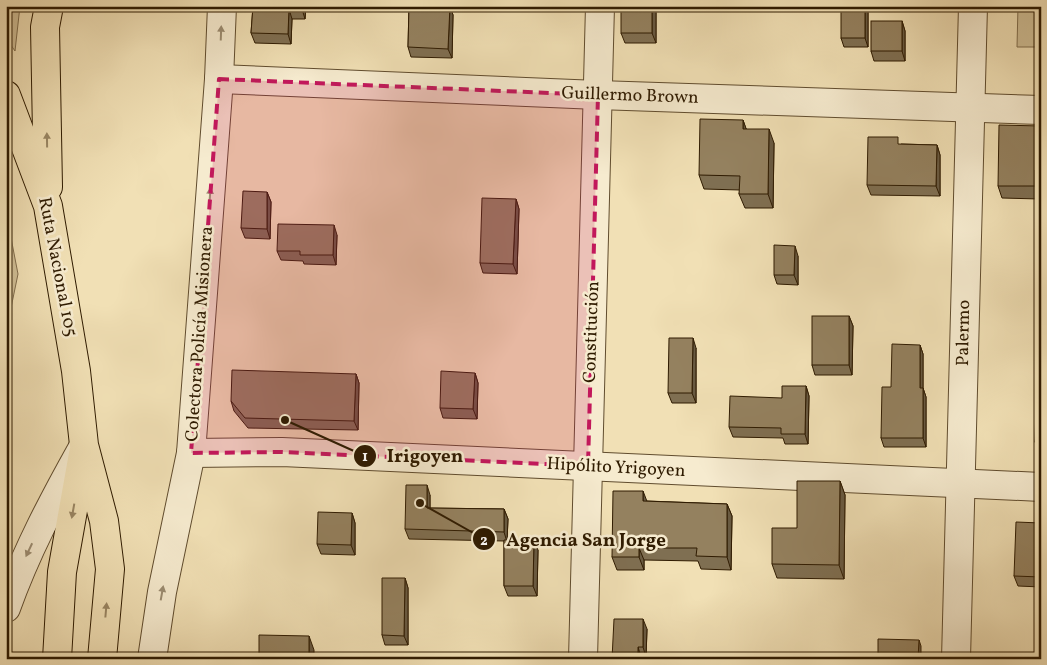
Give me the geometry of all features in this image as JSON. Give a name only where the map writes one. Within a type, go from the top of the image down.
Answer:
[{"type":"highway","points":[[48,206],[45,27],[49,6]]},
{"type":"highway","name":"Ruta Nacional 105","points":[[6,95],[48,206],[76,371],[84,445],[104,521],[110,569],[102,659]]},
{"type":"highway","name":"Ruta Nacional 105","points":[[57,659],[62,572],[84,445]]},
{"type":"street","name":"Colectora Policía Misionera","points":[[152,659],[162,592],[191,453],[219,79],[222,6]]},
{"type":"street","name":"Constitución","points":[[583,659],[600,6]]},
{"type":"street","name":"Palermo","points":[[956,659],[973,6]]},
{"type":"street","name":"Guillermo Brown","points":[[219,79],[598,95],[1041,110]]},
{"type":"street","points":[[6,608],[19,570],[44,518],[84,445]]},
{"type":"street","name":"Hipólito Yrigoyen","points":[[191,453],[282,452],[1041,487]]},
{"type":"highlighted area","points":[[219,79],[598,95],[588,466],[282,452],[191,453]]},
{"type":"shaded area","points":[[6,6],[20,6],[15,51],[6,38]]},
{"type":"shaded area","points":[[1018,6],[1041,6],[1041,47],[1017,47]]},
{"type":"shaded area","points":[[6,212],[18,274],[6,332]]},
{"type":"building","points":[[253,6],[302,6],[302,9],[289,9],[288,34],[251,33]]},
{"type":"building","points":[[409,6],[450,6],[448,49],[408,47]]},
{"type":"building","points":[[621,6],[652,6],[652,33],[621,33]]},
{"type":"building","points":[[841,6],[865,6],[865,38],[841,38]]},
{"type":"building","points":[[871,21],[902,21],[902,51],[871,51]]},
{"type":"building","points":[[700,119],[743,120],[743,129],[769,129],[768,194],[739,194],[740,176],[699,175]]},
{"type":"building","points":[[999,125],[1041,126],[1041,170],[1035,170],[1035,186],[998,186]]},
{"type":"building","points":[[868,137],[898,137],[898,144],[937,145],[936,186],[867,185]]},
{"type":"building","points":[[243,191],[267,192],[267,229],[241,228]]},
{"type":"building","points":[[482,198],[516,199],[513,264],[480,263]]},
{"type":"building","points":[[278,224],[334,225],[333,255],[300,255],[300,251],[277,251]]},
{"type":"building","points":[[774,245],[795,246],[794,275],[774,275]]},
{"type":"building","points":[[812,316],[849,316],[849,365],[812,365]]},
{"type":"building","points":[[669,338],[693,338],[692,393],[668,393]]},
{"type":"building","points":[[892,344],[920,345],[920,388],[923,388],[923,438],[881,438],[882,387],[891,387]]},
{"type":"building","points":[[232,370],[356,374],[354,421],[245,418],[231,401]]},
{"type":"building","points":[[441,371],[475,373],[473,409],[440,408]]},
{"type":"building","points":[[782,386],[806,386],[805,434],[781,434],[781,428],[729,427],[730,396],[782,398]]},
{"type":"building","points":[[1036,405],[1041,405],[1041,442],[1035,442]]},
{"type":"building","points":[[797,481],[840,481],[839,565],[772,564],[772,528],[797,528]]},
{"type":"building","points":[[406,485],[427,485],[427,508],[504,509],[504,532],[405,529]]},
{"type":"building","points":[[613,491],[643,491],[643,501],[727,504],[727,557],[696,556],[697,548],[639,548],[639,557],[612,557]]},
{"type":"building","points":[[318,512],[352,513],[351,545],[317,544]]},
{"type":"building","points":[[1016,522],[1041,523],[1041,577],[1014,576]]},
{"type":"building","points":[[504,540],[534,540],[533,586],[504,586]]},
{"type":"building","points":[[382,578],[405,578],[404,636],[382,635]]},
{"type":"building","points":[[614,619],[643,619],[643,647],[638,647],[638,659],[612,659]]},
{"type":"building","points":[[259,635],[309,636],[309,659],[259,659]]},
{"type":"building","points":[[878,639],[919,640],[918,659],[878,659]]},
{"type":"place","name":"Irigoyen","points":[[285,420]]},
{"type":"place","name":"Agencia San Jorge","points":[[420,503]]}]
